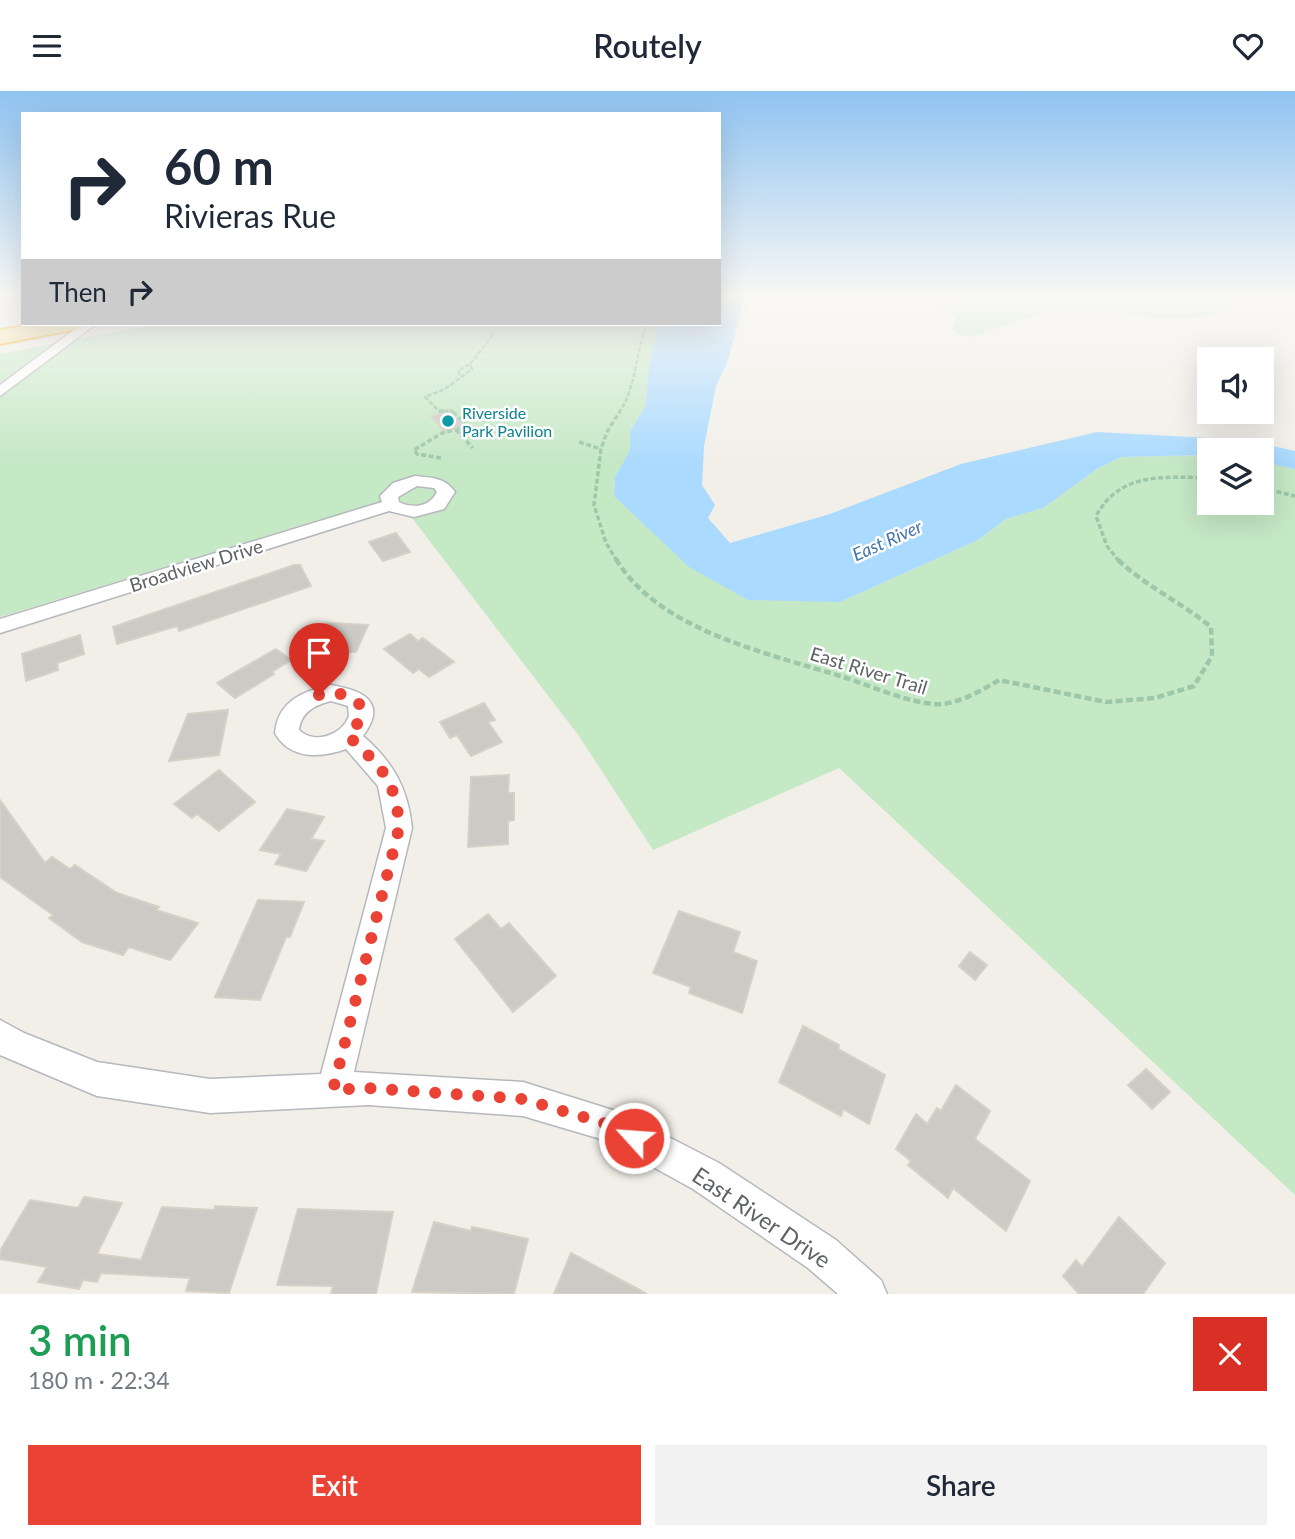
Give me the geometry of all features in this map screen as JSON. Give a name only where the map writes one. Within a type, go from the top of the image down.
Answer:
[{"type":"street","points":[[0,392],[53,352]]},
{"type":"street","name":"Broadview Drive","points":[[0,626],[391,505]]},
{"type":"street","points":[[333,1090],[399,828],[398,801],[388,778],[348,736]]},
{"type":"street","name":"East River Drive","points":[[0,1036],[13,1045],[97,1079],[209,1096],[368,1088],[523,1099],[610,1125],[706,1176],[822,1254],[867,1294]]},
{"type":"path","points":[[460,375],[458,371],[470,364],[480,352]]},
{"type":"path","name":"East River Trail","points":[[640,352],[630,396],[607,432],[601,449],[594,505],[606,543],[623,571],[666,610],[720,637],[937,705],[976,694],[999,680],[1106,702],[1155,698],[1194,686],[1212,656],[1211,627],[1183,605],[1132,574],[1107,550],[1096,516],[1114,489],[1148,478],[1197,478]]},
{"type":"path","points":[[442,458],[418,454],[414,450],[442,433],[468,427],[451,409],[440,412],[425,397],[448,390],[460,375],[469,372],[470,364]]},
{"type":"path","points":[[456,430],[473,448]]},
{"type":"path","points":[[579,442],[601,449]]},
{"type":"path","points":[[1274,491],[1295,496]]},
{"type":"green space","points":[[10,352],[652,352],[645,407],[630,431],[630,450],[615,477],[614,495],[643,521],[840,602],[978,540],[1006,519],[1043,508],[1097,469],[1121,457],[1197,455],[1197,515],[1274,515],[1274,465],[1295,469],[1295,1195],[839,768],[653,850],[579,736],[396,497],[0,617],[0,354]]},
{"type":"water","name":"East River","points":[[652,352],[730,352],[716,386],[704,446],[702,485],[715,505],[708,518],[730,543],[830,514],[961,464],[1097,432],[1210,438],[1197,438],[1197,455],[1121,457],[1097,469],[1043,508],[1006,519],[978,540],[840,602],[748,600],[689,567],[614,496],[615,477],[630,450],[630,431],[645,407]]},
{"type":"water","points":[[1274,446],[1295,451],[1295,469],[1274,465]]},
{"type":"building","name":"Riverside Park Pavilion","points":[[450,410],[465,426],[445,432],[431,416]]},
{"type":"building","points":[[396,533],[410,552],[383,561],[369,542]]},
{"type":"building","points":[[300,565],[311,586],[179,631],[177,626],[117,644],[113,627]]},
{"type":"building","points":[[327,623],[368,625],[356,652],[344,652],[342,657],[311,656]]},
{"type":"building","points":[[410,634],[418,641],[423,638],[454,662],[429,677],[419,669],[413,673],[384,649]]},
{"type":"building","points":[[80,635],[84,654],[57,663],[58,670],[26,681],[22,654]]},
{"type":"building","points":[[276,649],[291,660],[235,698],[217,683]]},
{"type":"building","points":[[484,703],[495,720],[488,722],[502,742],[471,756],[457,735],[450,738],[440,722]]},
{"type":"building","points":[[228,710],[219,755],[169,761],[188,714]]},
{"type":"building","points":[[219,770],[255,802],[219,831],[197,814],[192,818],[174,804]]},
{"type":"building","points":[[509,775],[508,793],[514,793],[514,820],[508,821],[508,844],[468,847],[471,777]]},
{"type":"building","points":[[0,800],[45,863],[52,857],[70,869],[75,865],[117,893],[159,907],[156,910],[198,923],[170,960],[129,947],[123,955],[82,942],[49,918],[53,915],[0,877]]},
{"type":"building","points":[[287,809],[324,817],[311,839],[324,841],[306,871],[275,864],[281,854],[260,850]]},
{"type":"building","points":[[258,900],[304,902],[260,1000],[215,997]]},
{"type":"building","points":[[679,911],[740,932],[733,952],[757,961],[742,1013],[689,993],[691,987],[653,973]]},
{"type":"building","points":[[488,914],[501,929],[509,923],[556,976],[513,1012],[455,939]]},
{"type":"building","points":[[970,952],[987,965],[975,980],[959,966]]},
{"type":"building","points":[[803,1026],[839,1045],[838,1049],[885,1075],[869,1124],[843,1109],[841,1116],[779,1082]]},
{"type":"building","points":[[1146,1069],[1170,1092],[1152,1109],[1128,1085]]},
{"type":"building","points":[[956,1085],[990,1111],[975,1139],[1030,1181],[1006,1231],[953,1188],[948,1198],[908,1165],[911,1161],[896,1149],[916,1114],[927,1124],[937,1108],[941,1111]]},
{"type":"building","points":[[84,1197],[122,1203],[97,1254],[141,1260],[162,1207],[214,1210],[215,1206],[257,1208],[229,1293],[186,1291],[190,1278],[101,1273],[97,1282],[83,1280],[79,1289],[38,1282],[47,1267],[0,1259],[0,1251],[30,1200],[78,1208]]},
{"type":"building","points":[[298,1209],[393,1212],[376,1294],[331,1294],[333,1286],[277,1285]]},
{"type":"building","points":[[1119,1217],[1165,1263],[1143,1294],[1079,1294],[1063,1276],[1076,1260],[1082,1267]]},
{"type":"building","points":[[434,1222],[471,1231],[472,1227],[528,1239],[514,1294],[412,1292]]},
{"type":"building","points":[[571,1253],[647,1294],[554,1294]]},
{"type":"place","name":"Riverside Park Pavilion","points":[[448,421]]},
{"type":"route","points":[[319,695],[342,694],[359,703],[362,710],[361,719],[348,736],[388,778],[398,801],[399,828],[333,1090],[368,1088],[523,1099],[610,1125],[634,1138]]}]
